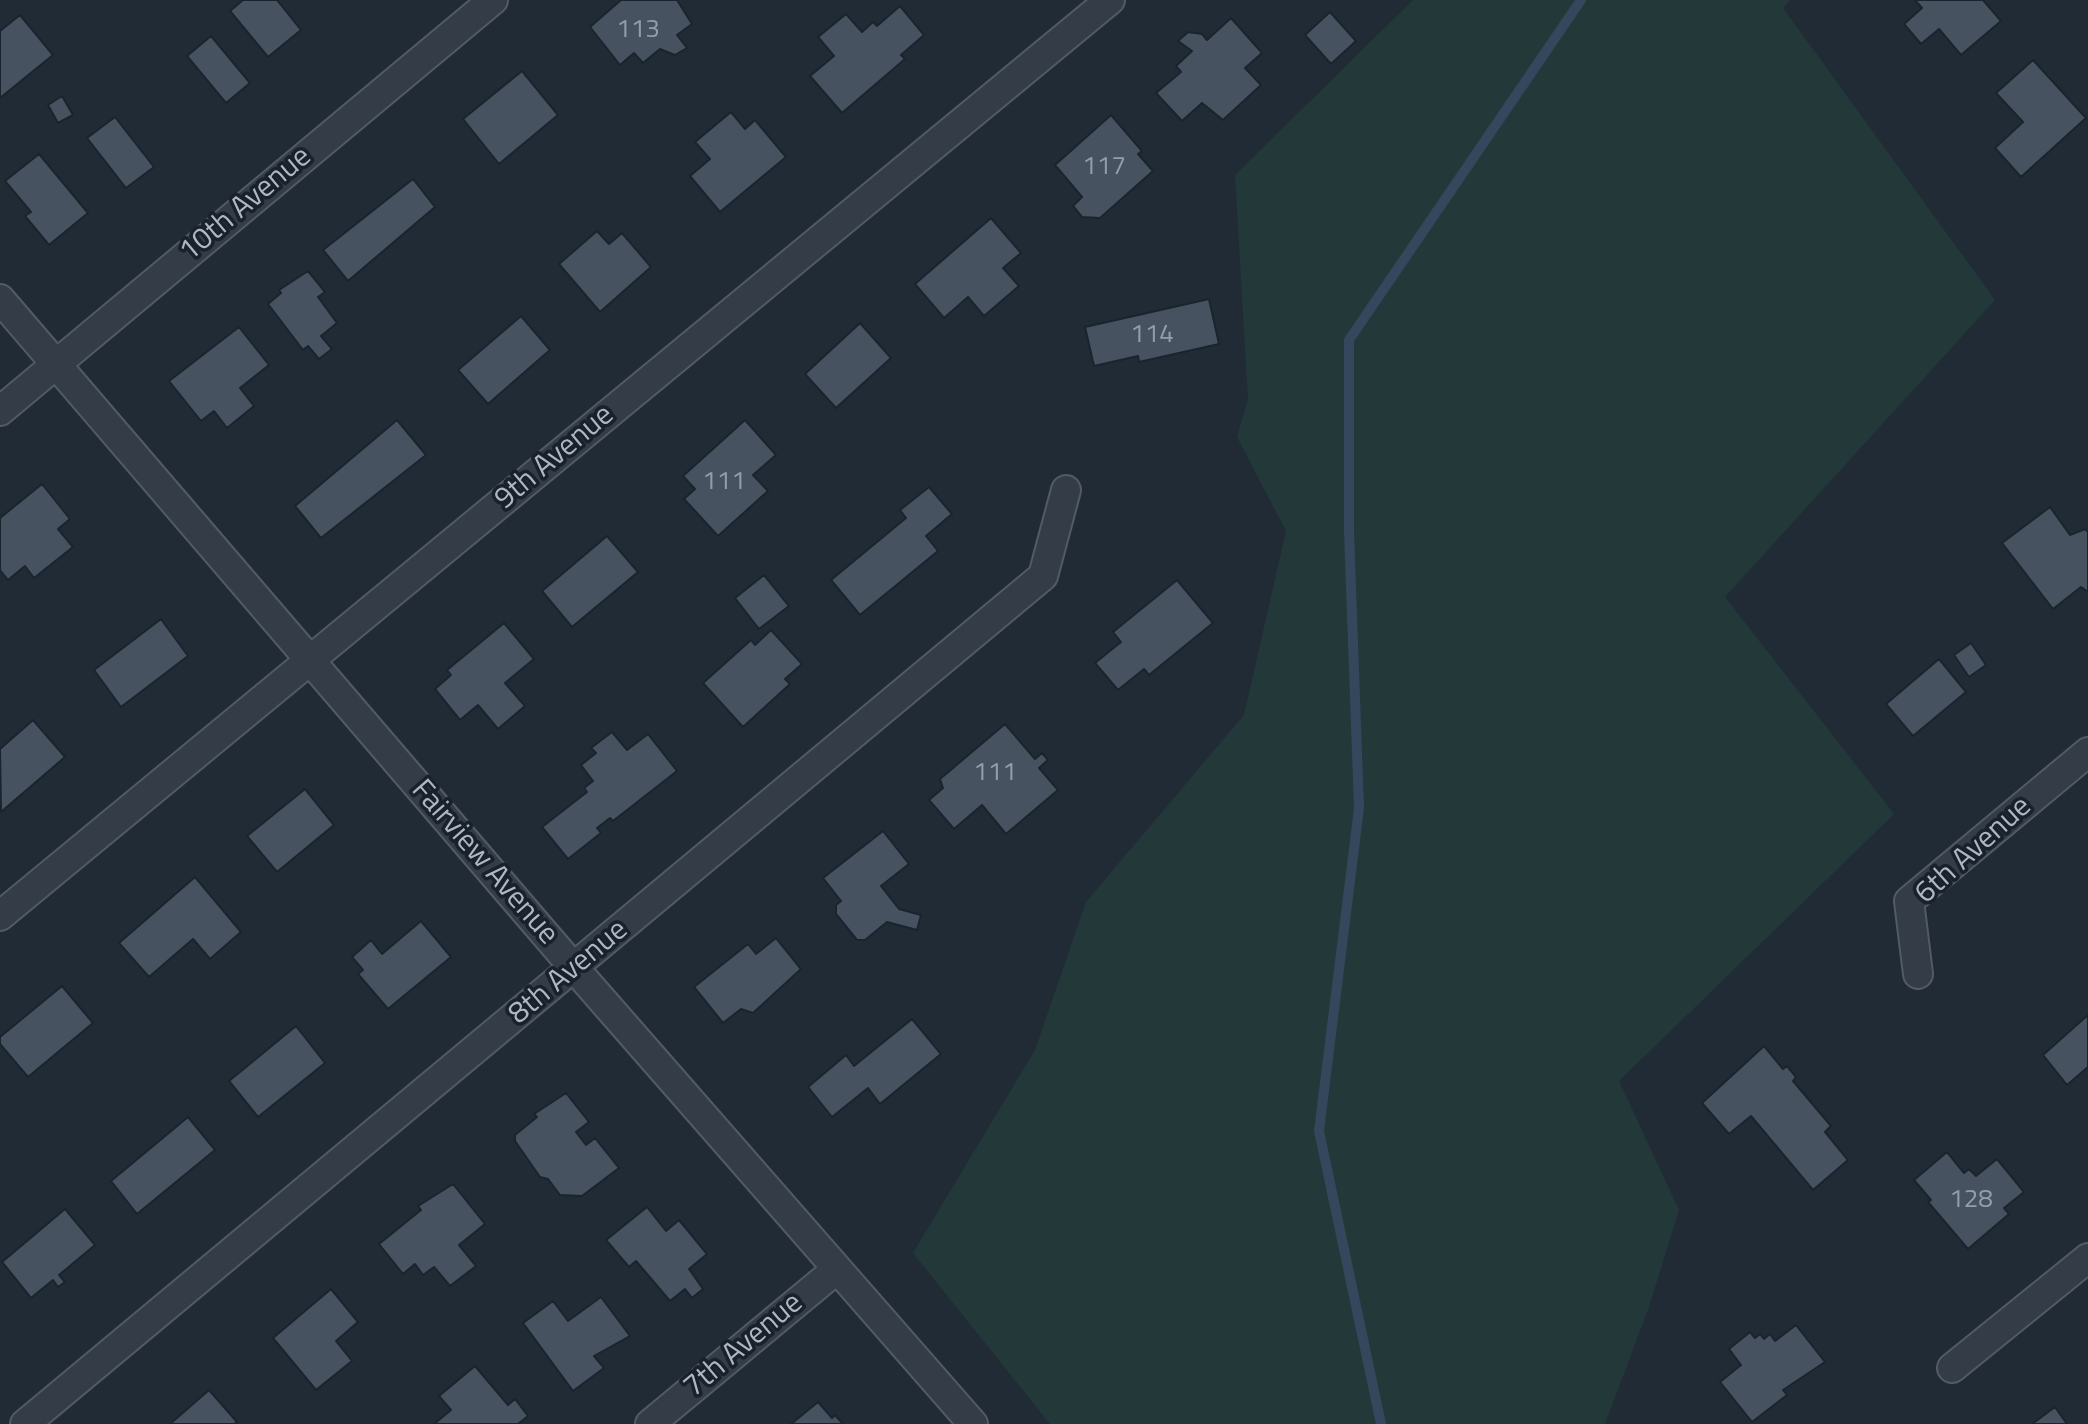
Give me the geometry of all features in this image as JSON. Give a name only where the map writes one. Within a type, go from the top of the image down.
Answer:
[{"type":"street","name":"10th Avenue","points":[[0,411],[493,0]]},
{"type":"street","name":"9th Avenue","points":[[0,916],[1110,0]]},
{"type":"street","name":"Fairview Avenue","points":[[0,299],[575,969],[973,1424]]},
{"type":"street","name":"8th Avenue","points":[[25,1424],[575,969],[1043,576],[1066,490]]},
{"type":"street","name":"6th Avenue","points":[[1918,974],[1909,901],[2088,752]]},
{"type":"street","points":[[1952,1368],[2088,1258]]},
{"type":"street","name":"7th Avenue","points":[[650,1424],[837,1269]]},
{"type":"green space","points":[[1413,0],[1790,0],[1783,8],[1995,300],[1725,597],[1894,814],[1619,1081],[1679,1210],[1649,1307],[1605,1424],[1050,1424],[913,1253],[1035,1050],[1086,902],[1244,715],[1286,531],[1237,437],[1248,399],[1235,175]]},
{"type":"building","points":[[243,0],[277,0],[301,30],[268,57],[230,11]]},
{"type":"building","points":[[621,0],[677,0],[692,24],[677,35],[687,48],[675,55],[660,49],[643,63],[634,53],[620,65],[590,27]]},
{"type":"building","points":[[1915,0],[1983,0],[2001,21],[1961,55],[1939,29],[1921,44],[1904,24],[1922,8]]},
{"type":"building","points":[[900,6],[924,35],[901,55],[905,59],[842,113],[810,76],[834,56],[818,37],[846,14],[862,32],[873,22],[877,26]]},
{"type":"building","points":[[1330,12],[1356,41],[1331,64],[1305,35]]},
{"type":"building","points":[[20,15],[53,55],[0,98],[0,31]]},
{"type":"building","points":[[1231,18],[1262,53],[1245,68],[1261,85],[1223,120],[1202,103],[1182,121],[1156,93],[1181,72],[1176,66],[1192,51],[1178,41],[1188,32],[1202,34],[1207,40]]},
{"type":"building","points":[[211,36],[250,83],[226,103],[187,56]]},
{"type":"building","points":[[2033,60],[2086,118],[2021,177],[1995,148],[2023,122],[1996,93]]},
{"type":"building","points":[[522,71],[558,115],[499,164],[463,119]]},
{"type":"building","points":[[62,96],[73,115],[58,123],[48,105]]},
{"type":"building","points":[[731,112],[745,129],[755,120],[786,157],[720,212],[690,176],[710,159],[695,142]]},
{"type":"building","points":[[1111,115],[1142,151],[1138,154],[1153,171],[1100,218],[1082,217],[1073,206],[1082,197],[1055,165]]},
{"type":"building","points":[[115,117],[154,167],[126,188],[87,138]]},
{"type":"building","points":[[39,154],[88,213],[49,245],[25,216],[31,212],[5,181]]},
{"type":"building","points":[[413,179],[435,207],[348,281],[323,250]]},
{"type":"building","points":[[991,218],[1021,253],[1003,268],[1019,286],[984,316],[968,297],[944,318],[915,284]]},
{"type":"building","points":[[597,231],[609,244],[622,233],[651,267],[600,312],[559,264]]},
{"type":"building","points":[[308,271],[325,292],[318,297],[337,323],[321,336],[332,349],[319,359],[308,346],[303,350],[268,304],[281,293],[279,290]]},
{"type":"building","points":[[1209,299],[1219,344],[1139,362],[1138,356],[1094,366],[1085,327]]},
{"type":"building","points":[[521,316],[550,350],[488,404],[458,370]]},
{"type":"building","points":[[860,323],[891,358],[836,408],[805,374]]},
{"type":"building","points":[[239,327],[269,365],[240,388],[254,406],[227,428],[214,411],[201,421],[169,381]]},
{"type":"building","points":[[397,420],[426,455],[321,538],[295,506]]},
{"type":"building","points":[[745,420],[776,455],[753,475],[768,491],[718,536],[684,499],[695,489],[683,476]]},
{"type":"building","points":[[42,484],[70,519],[58,529],[73,547],[34,578],[25,566],[8,580],[0,570],[0,518]]},
{"type":"building","points":[[929,487],[952,514],[926,536],[938,551],[860,615],[831,580],[906,518],[900,510]]},
{"type":"building","points":[[2050,507],[2070,535],[2085,529],[2088,532],[2088,592],[2081,587],[2053,609],[2002,543]]},
{"type":"building","points":[[607,536],[638,572],[572,627],[542,591]]},
{"type":"building","points":[[764,575],[789,606],[759,629],[735,598]]},
{"type":"building","points":[[1177,580],[1213,623],[1149,675],[1144,669],[1118,690],[1095,663],[1121,642],[1113,632]]},
{"type":"building","points":[[161,619],[188,656],[121,707],[94,670]]},
{"type":"building","points":[[504,623],[534,659],[505,683],[525,706],[498,729],[478,705],[460,720],[435,689],[451,675],[447,670]]},
{"type":"building","points":[[771,630],[802,664],[785,679],[790,684],[743,727],[703,683],[751,640],[755,645]]},
{"type":"building","points":[[1971,643],[1986,665],[1969,677],[1954,655]]},
{"type":"building","points":[[1939,659],[1966,692],[1913,736],[1886,704]]},
{"type":"building","points":[[33,720],[65,757],[1,812],[0,749]]},
{"type":"building","points":[[1005,724],[1035,759],[1042,753],[1048,760],[1039,768],[1058,790],[1006,834],[982,805],[954,829],[929,800],[943,788],[940,779]]},
{"type":"building","points":[[612,732],[627,750],[648,734],[677,771],[613,821],[610,818],[597,828],[601,833],[568,859],[542,827],[587,792],[584,788],[593,781],[581,765],[596,753],[591,748]]},
{"type":"building","points":[[305,789],[334,825],[277,872],[247,836]]},
{"type":"building","points":[[883,831],[909,864],[881,886],[899,909],[921,915],[917,930],[887,922],[865,940],[857,940],[836,914],[836,905],[841,901],[823,878]]},
{"type":"building","points":[[195,877],[241,932],[210,959],[193,939],[149,977],[119,943]]},
{"type":"building","points":[[421,921],[451,957],[388,1009],[358,974],[363,970],[352,957],[371,940],[382,954]]},
{"type":"building","points":[[776,938],[801,969],[753,1013],[741,1009],[723,1023],[694,987],[748,944],[756,954]]},
{"type":"building","points":[[62,986],[93,1023],[28,1077],[0,1044],[0,1037]]},
{"type":"building","points":[[2088,1015],[2088,1067],[2067,1085],[2043,1055]]},
{"type":"building","points":[[912,1019],[941,1054],[880,1104],[868,1088],[832,1117],[808,1087],[846,1055],[854,1066]]},
{"type":"building","points":[[296,1026],[325,1063],[258,1117],[229,1081]]},
{"type":"building","points":[[1764,1046],[1783,1069],[1787,1066],[1796,1077],[1793,1081],[1831,1126],[1825,1132],[1848,1160],[1813,1190],[1751,1116],[1729,1134],[1702,1103]]},
{"type":"building","points":[[566,1093],[589,1122],[576,1132],[586,1145],[595,1138],[619,1168],[582,1196],[560,1195],[548,1179],[540,1177],[515,1141],[515,1135],[537,1117],[534,1114]]},
{"type":"building","points":[[188,1117],[215,1150],[137,1214],[111,1181]]},
{"type":"building","points":[[1947,1152],[1964,1173],[1969,1169],[1976,1176],[1997,1159],[2024,1192],[2004,1208],[2009,1214],[1968,1249],[1928,1202],[1931,1200],[1914,1180]]},
{"type":"building","points":[[453,1184],[485,1224],[459,1245],[476,1266],[450,1286],[434,1267],[423,1275],[415,1264],[403,1274],[379,1244],[421,1210],[418,1206]]},
{"type":"building","points":[[647,1207],[666,1231],[679,1220],[707,1254],[689,1269],[703,1289],[692,1298],[685,1289],[670,1301],[636,1261],[629,1267],[606,1240]]},
{"type":"building","points":[[65,1209],[95,1245],[59,1275],[65,1282],[58,1287],[53,1280],[31,1298],[2,1262]]},
{"type":"building","points":[[331,1289],[358,1322],[336,1341],[352,1361],[316,1390],[273,1338]]},
{"type":"building","points":[[601,1297],[630,1336],[594,1356],[604,1368],[573,1391],[523,1323],[553,1301],[568,1321]]},
{"type":"building","points":[[1796,1325],[1825,1362],[1783,1390],[1787,1395],[1752,1422],[1720,1382],[1741,1365],[1729,1349],[1750,1332],[1755,1338],[1760,1334],[1764,1339],[1770,1334],[1775,1341]]},
{"type":"building","points":[[475,1366],[508,1405],[515,1399],[528,1416],[518,1424],[434,1424],[451,1410],[439,1396]]},
{"type":"building","points":[[209,1390],[237,1422],[170,1424]]},
{"type":"building","points":[[818,1402],[832,1418],[835,1415],[843,1424],[791,1424]]},
{"type":"building","points":[[2055,1407],[2067,1424],[2032,1424]]},
{"type":"waterway","points":[[1381,1424],[1319,1131],[1359,808],[1349,532],[1349,340],[1581,0]]}]
